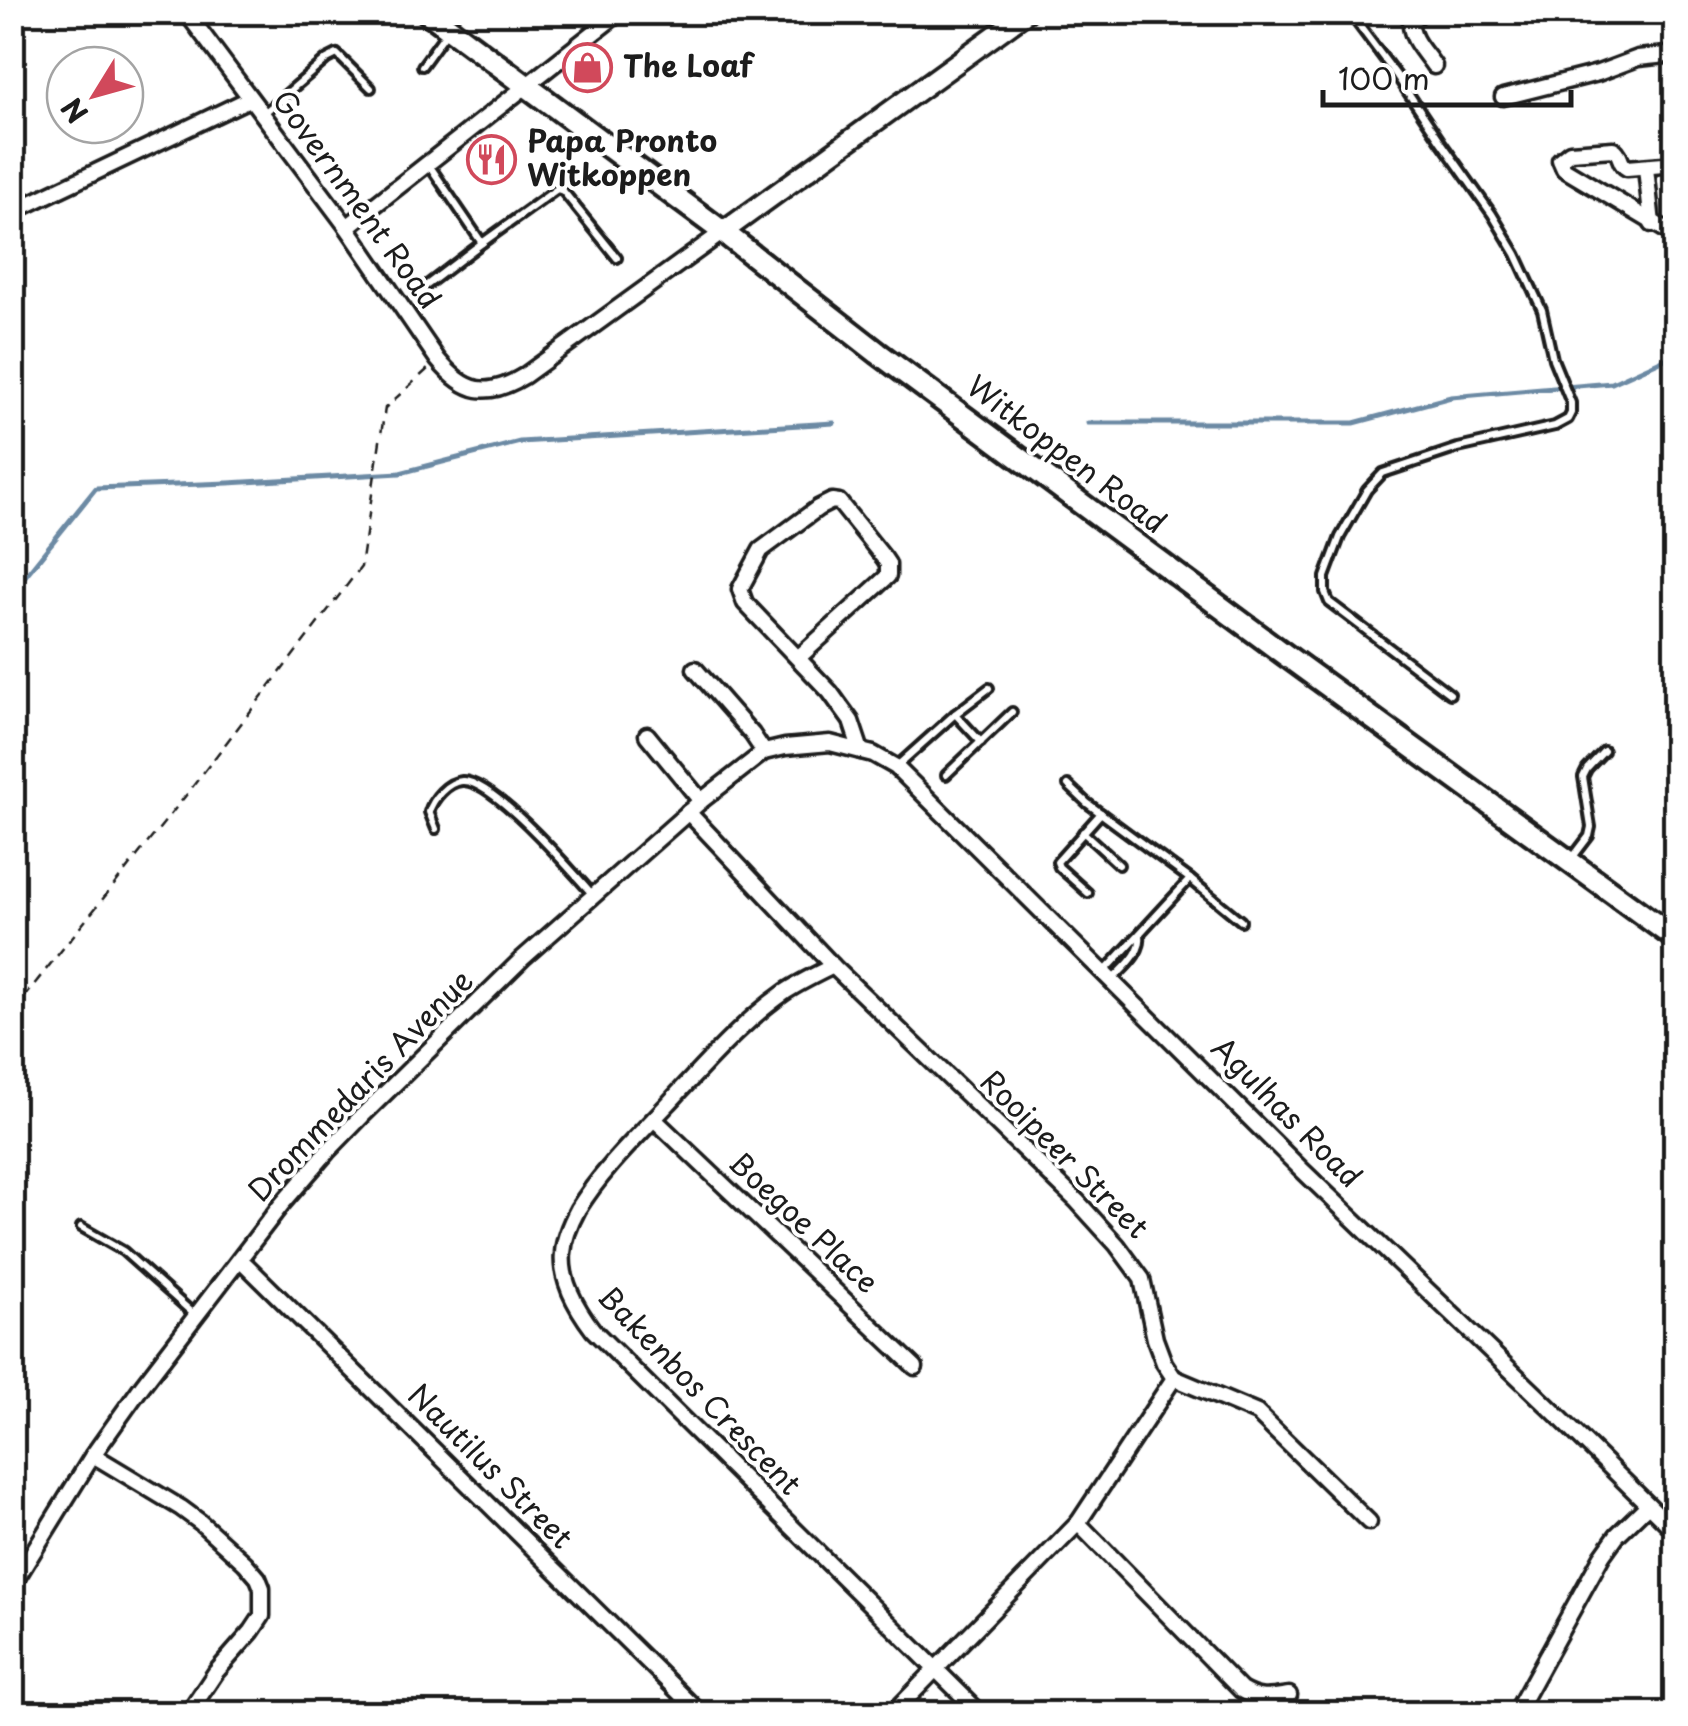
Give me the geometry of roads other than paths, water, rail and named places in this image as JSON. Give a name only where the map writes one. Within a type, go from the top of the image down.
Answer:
[{"type":"main road","name":"Witkoppen Road","points":[[427,12],[723,232],[878,353],[1676,939]]},
{"type":"street","name":"Government Road","points":[[186,12],[438,360],[452,376],[473,389],[500,388],[524,376],[723,232]]},
{"type":"street","points":[[346,228],[620,12]]},
{"type":"street","points":[[723,232],[1027,12]]},
{"type":"street","points":[[1420,12],[1410,28],[1434,66]]},
{"type":"street","points":[[1503,97],[1598,73],[1638,58],[1676,54]]},
{"type":"street","points":[[12,212],[249,99]]},
{"type":"street","points":[[1676,164],[1624,167],[1614,149],[1570,152],[1560,160],[1564,169],[1676,236]]},
{"type":"street","points":[[1646,168],[1652,224]]},
{"type":"street","points":[[798,658],[888,576],[888,564],[839,502],[818,508],[761,550],[740,589],[745,603],[830,692],[852,721],[855,749]]},
{"type":"street","points":[[695,669],[764,752]]},
{"type":"street","points":[[647,735],[701,800]]},
{"type":"street","name":"Drommedaris Avenue","points":[[12,1586],[93,1455],[268,1221],[326,1152],[475,1004],[701,800],[764,752],[830,743],[855,749]]},
{"type":"street","name":"Agulhas Road","points":[[855,749],[896,767],[1302,1170],[1676,1532]]},
{"type":"street","name":"Rooipeer Street","points":[[688,812],[833,966],[1078,1200],[1117,1245],[1142,1279],[1155,1339],[1174,1378]]},
{"type":"street","name":"Bakenbos Crescent","points":[[833,966],[784,993],[746,1024],[620,1155],[573,1219],[562,1254],[564,1272],[573,1300],[593,1330],[981,1714]]},
{"type":"street","name":"Boegoe Place","points":[[654,1119],[915,1367]]},
{"type":"street","name":"Nautilus Street","points":[[241,1260],[701,1714]]},
{"type":"street","points":[[892,1714],[1078,1523],[1174,1378],[1257,1413],[1369,1522]]},
{"type":"street","points":[[93,1455],[200,1522],[245,1563],[262,1588],[262,1616],[188,1714]]},
{"type":"street","points":[[1515,1714],[1602,1556],[1648,1506]]},
{"type":"street","points":[[1078,1523],[1241,1690],[1263,1700],[1289,1695]]},
{"type":"lane","points":[[1350,12],[1492,214],[1519,261],[1542,310],[1553,358],[1571,403],[1571,413],[1564,422],[1458,448],[1383,474],[1367,490],[1348,520],[1329,563],[1324,586],[1329,602],[1450,694]]},
{"type":"lane","points":[[422,66],[449,29]]},
{"type":"lane","points":[[262,114],[337,54],[371,88]]},
{"type":"lane","points":[[429,164],[482,243]]},
{"type":"lane","points":[[428,285],[558,188],[617,258]]},
{"type":"lane","points":[[896,767],[989,688]]},
{"type":"lane","points":[[946,775],[1012,712]]},
{"type":"lane","points":[[955,714],[981,742]]},
{"type":"lane","points":[[1569,862],[1591,828],[1583,777],[1604,751]]},
{"type":"lane","points":[[436,829],[429,812],[435,798],[464,780],[476,784],[542,840],[594,896]]},
{"type":"lane","points":[[1068,785],[1241,921]]},
{"type":"lane","points":[[1088,893],[1058,865],[1101,813]]},
{"type":"lane","points":[[1083,832],[1119,865]]},
{"type":"lane","points":[[1108,976],[1139,949],[1140,932],[1190,879]]},
{"type":"lane","points":[[81,1227],[123,1251],[196,1317]]},
{"type":"waterway","points":[[1088,423],[1354,423],[1451,397],[1612,383],[1676,354]]},
{"type":"waterway","points":[[12,582],[22,580],[96,488],[400,473],[520,442],[834,423]]},
{"type":"place","name":"The Loaf","points":[[588,67]]},
{"type":"place","name":"Papa Pronto Witkoppen","points":[[492,159]]}]
